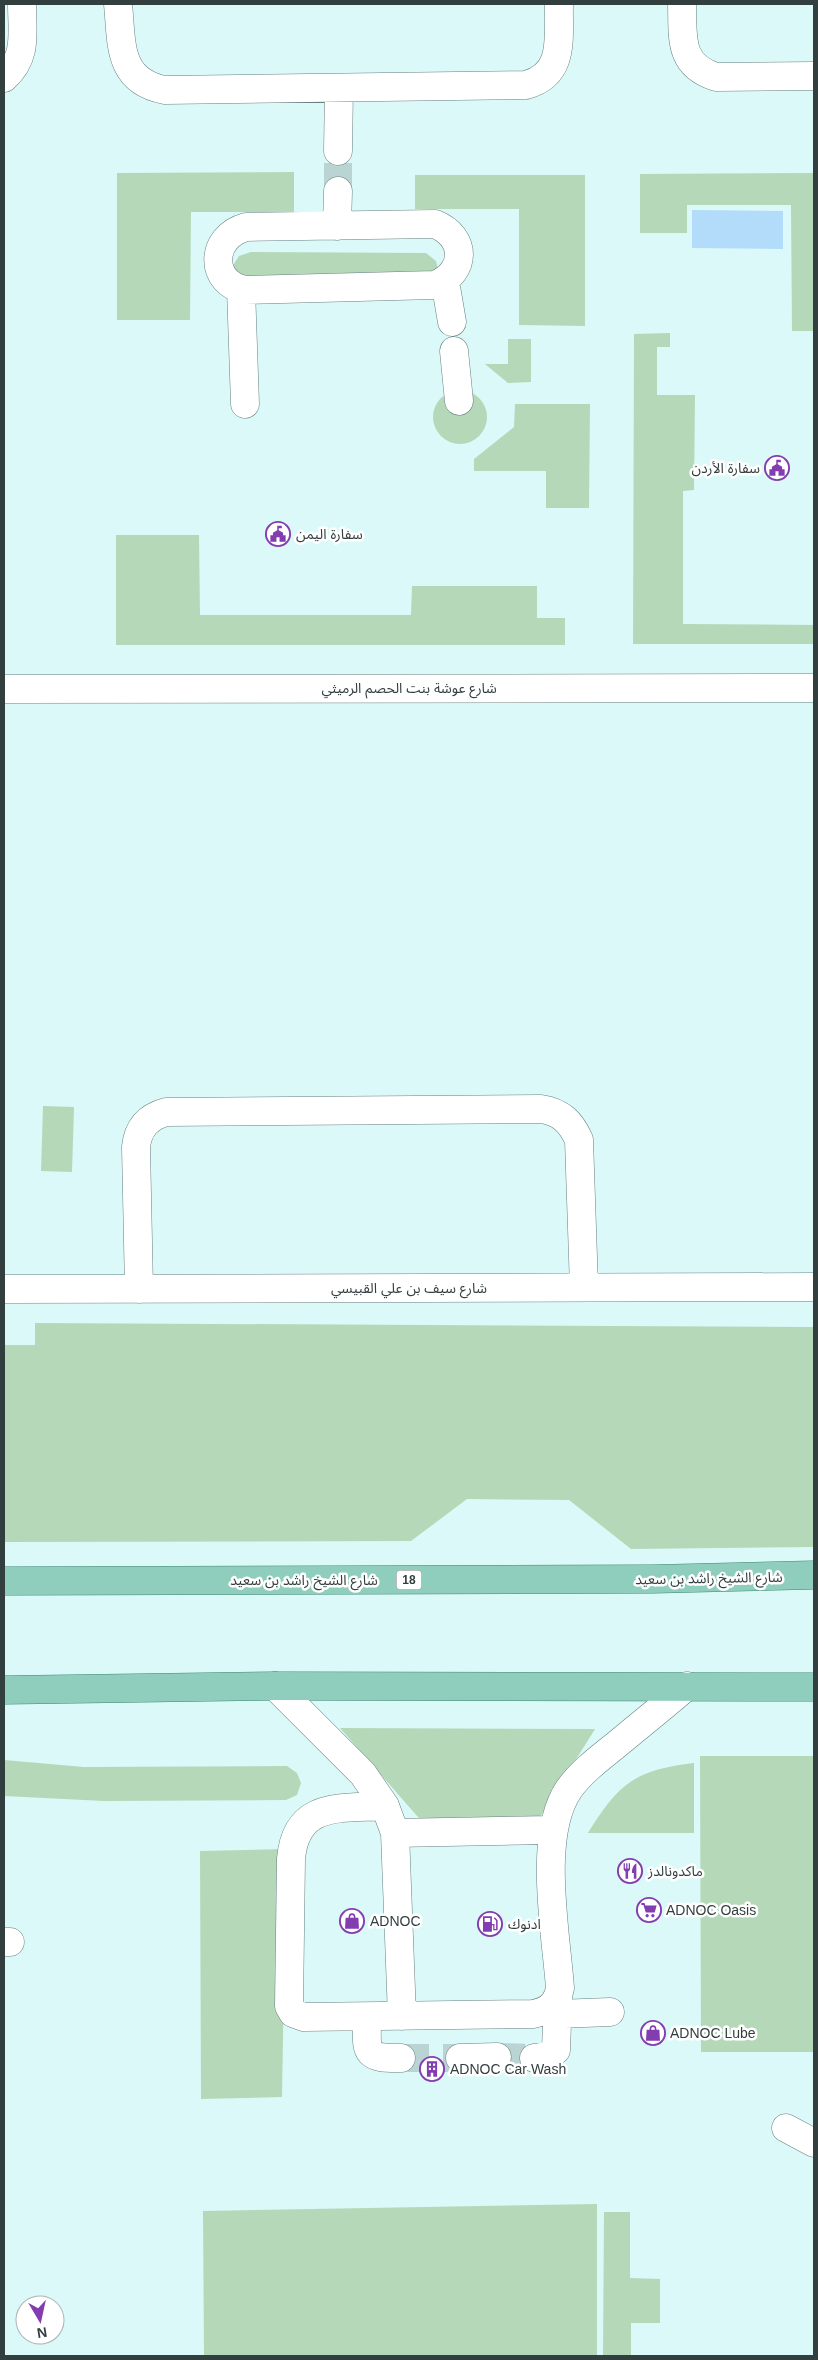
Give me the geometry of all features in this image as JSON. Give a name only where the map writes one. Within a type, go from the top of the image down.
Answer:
[{"type":"main road","name":"شارع الشيخ راشد بن سعيد","points":[[4,1581],[653,1580],[814,1576]]},
{"type":"main road","points":[[4,1690],[275,1686],[814,1687]]},
{"type":"street","points":[[4,78],[19,61],[22,50],[22,4]]},
{"type":"street","points":[[118,4],[125,62],[138,80],[150,87],[165,90],[516,86],[536,82],[551,71],[555,62],[559,4]]},
{"type":"street","points":[[682,4],[685,50],[695,67],[705,74],[716,77],[814,76]]},
{"type":"street","points":[[338,151],[339,88]]},
{"type":"street","points":[[337,226],[338,191]]},
{"type":"street","points":[[435,224],[445,228],[452,235],[460,255],[453,274],[445,281],[435,285],[241,289],[228,281],[222,273],[219,263],[222,244],[232,232],[246,227],[435,224]]},
{"type":"street","points":[[445,281],[452,322]]},
{"type":"street","points":[[241,289],[245,404]]},
{"type":"street","points":[[454,351],[459,401]]},
{"type":"street","name":"شارع عوشة بنت الحصم الرميثي","points":[[4,689],[814,688]]},
{"type":"street","points":[[139,1289],[137,1136],[142,1126],[157,1114],[166,1112],[531,1109],[554,1111],[566,1120],[579,1140],[584,1287]]},
{"type":"street","name":"شارع سيف بن علي القبيسي","points":[[4,1289],[814,1287]]},
{"type":"street","points":[[275,1686],[363,1774],[384,1806],[396,1833],[402,2016]]},
{"type":"street","points":[[534,2058],[547,2056],[556,2050],[560,1988],[550,1860],[552,1830],[559,1809],[569,1789],[583,1772],[687,1686]]},
{"type":"street","points":[[384,1806],[325,1810],[314,1815],[297,1832],[292,1852],[289,2006],[298,2016],[533,2014],[544,2012],[553,2005],[610,2012]]},
{"type":"street","points":[[396,1833],[552,1830]]},
{"type":"street","points":[[367,2016],[367,2045],[371,2054],[380,2058],[401,2058]]},
{"type":"street","points":[[460,2058],[497,2057]]},
{"type":"street","points":[[786,2128],[814,2144]]},
{"type":"green space","points":[[294,172],[294,212],[191,212],[190,320],[117,320],[117,173]]},
{"type":"green space","points":[[814,173],[814,331],[792,331],[791,205],[687,205],[687,233],[640,233],[640,174]]},
{"type":"green space","points":[[415,175],[585,175],[585,326],[519,325],[519,209],[415,209]]},
{"type":"green space","points":[[251,252],[426,253],[436,261],[439,274],[250,290],[232,267],[239,256]]},
{"type":"green space","points":[[670,333],[670,347],[657,347],[657,395],[695,395],[694,490],[683,491],[683,624],[814,625],[814,644],[633,644],[634,334]]},
{"type":"green space","points":[[508,339],[531,339],[531,382],[508,383],[485,364],[508,364]]},
{"type":"green space","points":[[460,390],[470,392],[479,398],[485,407],[487,417],[485,427],[479,436],[470,442],[460,444],[450,442],[441,436],[435,427],[433,417],[435,407],[441,398],[450,392]]},
{"type":"green space","points":[[515,404],[590,404],[589,508],[546,508],[546,471],[474,471],[474,459],[514,427]]},
{"type":"green space","points":[[116,535],[199,535],[200,615],[411,615],[412,586],[537,586],[537,618],[565,618],[565,645],[116,645]]},
{"type":"green space","points":[[43,1106],[74,1107],[72,1172],[41,1171]]},
{"type":"green space","points":[[35,1323],[814,1327],[814,1547],[631,1549],[569,1500],[467,1499],[411,1541],[4,1542],[4,1345],[35,1345]]},
{"type":"green space","points":[[340,1728],[595,1729],[535,1825],[425,1825]]},
{"type":"green space","points":[[700,1756],[814,1756],[814,2052],[701,2052]]},
{"type":"green space","points":[[4,1760],[84,1767],[287,1766],[297,1773],[301,1783],[297,1795],[286,1800],[104,1801],[4,1796]]},
{"type":"green space","points":[[694,1763],[694,1833],[588,1833],[609,1802],[630,1782],[657,1770]]},
{"type":"green space","points":[[286,1849],[282,2097],[201,2099],[200,1851]]},
{"type":"green space","points":[[597,2204],[597,2356],[204,2356],[203,2211]]},
{"type":"green space","points":[[604,2212],[630,2212],[630,2278],[660,2279],[660,2323],[631,2323],[631,2356],[603,2356]]},
{"type":"water","points":[[692,210],[783,211],[783,249],[692,248]]},
{"type":"tunnel","points":[[338,151],[338,191]]},
{"type":"tunnel","points":[[497,2057],[534,2058]]},
{"type":"tunnel","points":[[401,2058],[460,2058]]},
{"type":"place","name":"سفارة الأردن","points":[[777,468]]},
{"type":"place","name":"سفارة اليمن","points":[[278,534]]},
{"type":"place","name":"ماكدونالدز","points":[[630,1871]]},
{"type":"place","name":"ADNOC Oasis","points":[[649,1910]]},
{"type":"place","name":"ADNOC","points":[[352,1921]]},
{"type":"place","name":"ادنوك","points":[[490,1924]]},
{"type":"place","name":"ADNOC Lube","points":[[653,2033]]},
{"type":"place","name":"ADNOC Car Wash","points":[[432,2069]]}]
